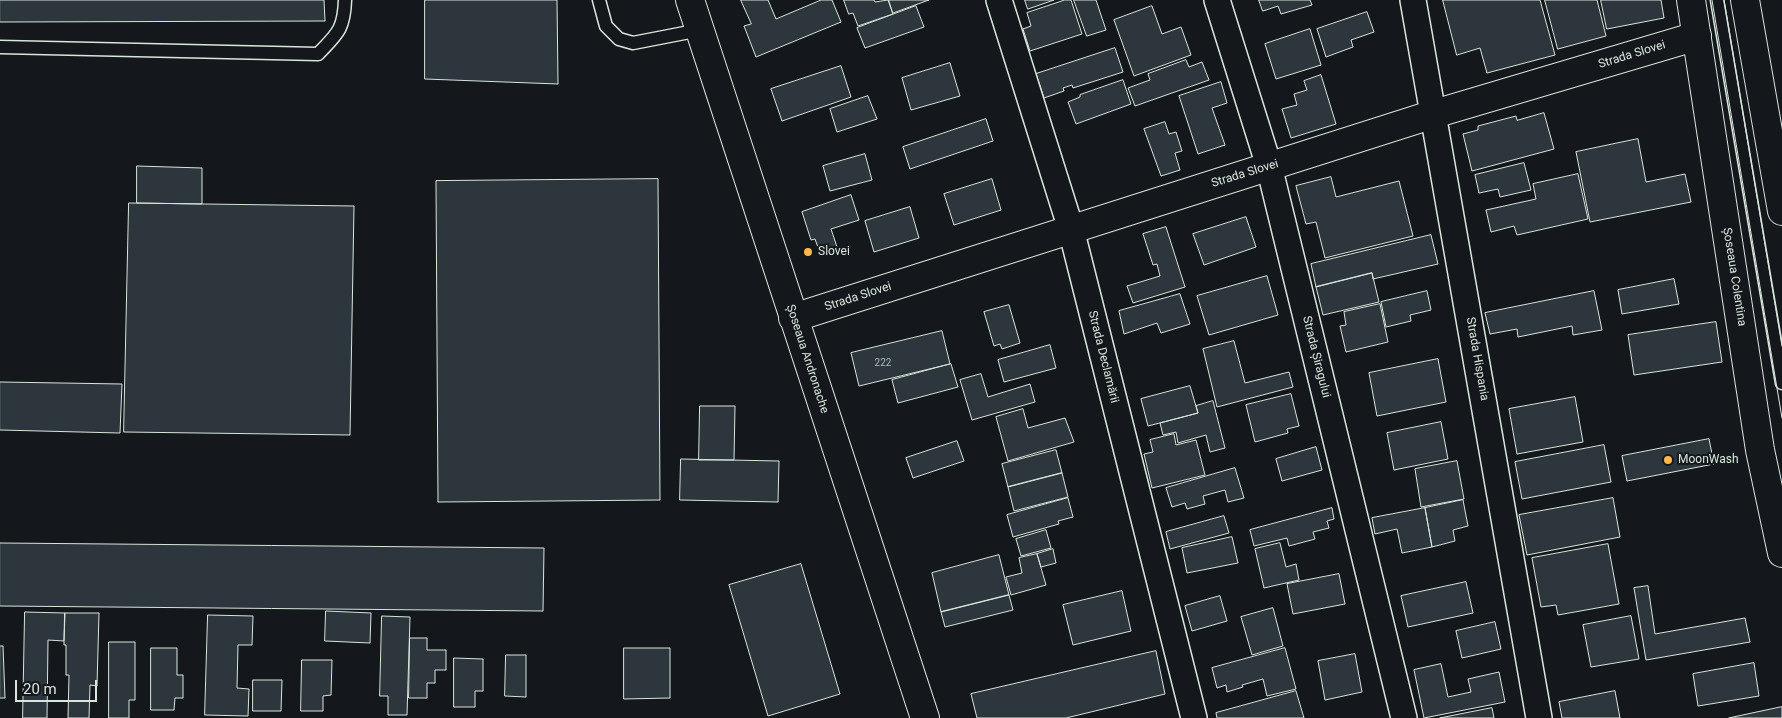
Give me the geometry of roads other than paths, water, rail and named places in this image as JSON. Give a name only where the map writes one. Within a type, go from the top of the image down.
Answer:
[{"type":"main road","name":"Șoseaua Andronache","points":[[690,0],[925,718]]},
{"type":"main road","name":"Șoseaua Colentina","points":[[1691,0],[1760,450],[1774,477],[1782,553]]},
{"type":"main road","points":[[1746,0],[1779,180],[1782,211]]},
{"type":"main road","name":"Strada Slovei","points":[[793,318],[1434,114],[1697,36]]},
{"type":"street","name":"Strada Declamării","points":[[999,0],[1071,229],[1194,718]]},
{"type":"street","name":"Strada Șiragului","points":[[1217,0],[1269,166],[1404,718]]},
{"type":"street","name":"Strada Hispania","points":[[1413,0],[1539,718]]},
{"type":"lane","points":[[0,47],[318,54],[337,34],[344,17],[344,0]]},
{"type":"lane","points":[[599,0],[606,26],[619,39],[633,43],[700,30]]},
{"type":"lane","points":[[1717,0],[1782,383]]},
{"type":"tram line","points":[[1712,0],[1782,418]]},
{"type":"tram line","points":[[1724,0],[1782,346]]},
{"type":"place","name":"Slovei","points":[[808,252]]},
{"type":"place","name":"MoonWash","points":[[1668,460]]}]
